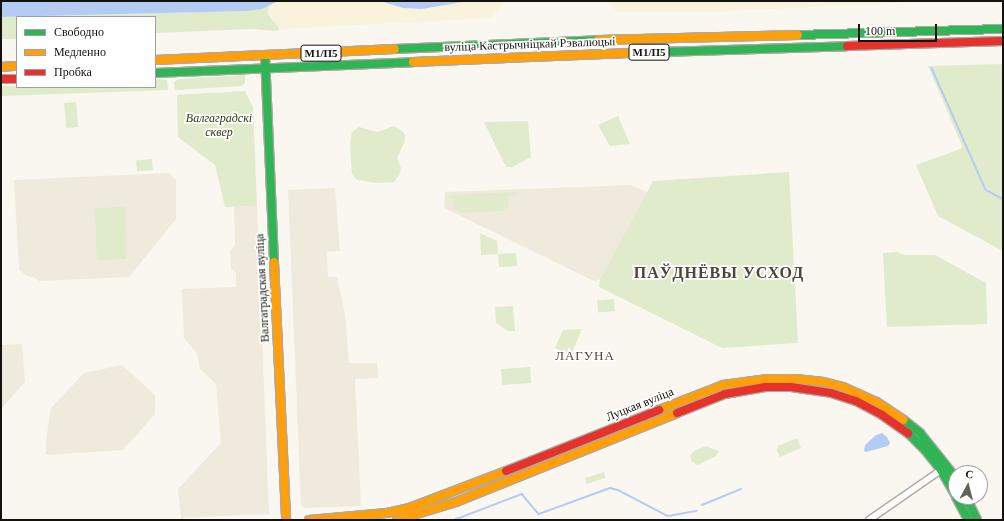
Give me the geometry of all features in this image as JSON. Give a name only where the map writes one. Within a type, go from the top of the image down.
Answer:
[{"type":"main road","name":"вуліца Кастрычніцкай Рэвалюцыі","points":[[156,60],[512,44],[1003,29]]},
{"type":"main road","points":[[909,31],[909,44]]},
{"type":"main road","points":[[883,32],[883,44]]},
{"type":"main road","name":"вуліца Кастрычніцкай Рэвалюцыі","points":[[156,73],[479,58],[883,44],[1003,42]]},
{"type":"main road","points":[[512,44],[512,57]]},
{"type":"main road","points":[[478,46],[479,58]]},
{"type":"main road","name":"Валгаградская вуліца","points":[[265,55],[286,520]]},
{"type":"main road","points":[[1,67],[16,66]]},
{"type":"main road","points":[[1,79],[16,79]]},
{"type":"main road","name":"Луцкая вуліца","points":[[309,520],[387,513],[409,508],[482,481],[703,392],[743,382],[786,378],[824,382],[859,394],[890,410],[920,433],[945,468],[948,476]]},
{"type":"main road","name":"Луцкая вуліца","points":[[397,520],[456,502],[675,415],[714,397],[765,387],[791,387],[822,391],[856,401],[888,418],[910,435],[948,471]]},
{"type":"main road","points":[[671,406],[675,415]]},
{"type":"main road","points":[[482,481],[486,490]]},
{"type":"main road","name":"Луцкая вуліца","points":[[960,505],[968,520]]},
{"type":"main road","points":[[970,505],[977,520]]},
{"type":"street","points":[[869,520],[945,468]]},
{"type":"shaded area","points":[[169,173],[176,180],[176,219],[129,277],[39,281],[34,277],[29,277],[19,270],[14,180]]},
{"type":"shaded area","points":[[631,185],[647,192],[600,279],[594,281],[444,208],[445,192]]},
{"type":"shaded area","points":[[335,188],[340,251],[327,252],[328,277],[337,277],[345,314],[349,363],[377,363],[378,378],[355,379],[361,506],[305,508],[301,505],[288,190]]},
{"type":"shaded area","points":[[257,206],[269,514],[181,518],[178,489],[221,443],[216,384],[200,369],[197,353],[184,338],[182,289],[236,287],[236,273],[231,268],[230,251],[235,245],[234,207]]},
{"type":"shaded area","points":[[22,344],[25,382],[1,409],[1,345]]},
{"type":"shaded area","points":[[122,365],[155,395],[155,414],[123,450],[46,455],[46,441],[51,408],[84,373]]},
{"type":"green space","points":[[269,5],[268,14],[280,29],[277,31],[252,29],[156,33],[156,16],[42,16],[246,11]]},
{"type":"green space","points":[[1,17],[16,17],[16,39],[1,39]]},
{"type":"green space","points":[[1003,64],[1003,251],[938,216],[916,165],[963,148],[928,66]]},
{"type":"green space","points":[[245,75],[245,83],[241,86],[175,90],[174,82],[179,79]]},
{"type":"green space","points":[[156,79],[167,80],[168,90],[1,96],[1,86],[16,86],[16,88],[156,88]]},
{"type":"green space","name":"Валгаградскі сквер","points":[[245,91],[253,107],[257,206],[225,207],[215,165],[178,137],[177,95]]},
{"type":"green space","points":[[76,102],[78,127],[66,128],[64,103]]},
{"type":"green space","points":[[618,116],[630,144],[610,146],[598,125]]},
{"type":"green space","points":[[528,121],[531,157],[513,167],[506,167],[484,122]]},
{"type":"green space","points":[[394,126],[405,135],[404,143],[397,158],[401,168],[399,175],[394,182],[377,183],[357,180],[352,174],[350,142],[352,132],[359,127],[377,132]]},
{"type":"green space","points":[[152,159],[153,170],[137,171],[136,160]]},
{"type":"green space","points":[[789,172],[798,343],[722,348],[599,287],[600,279],[653,181]]},
{"type":"green space","points":[[516,192],[516,195],[508,196],[509,206],[503,211],[461,213],[454,209],[453,199],[447,199],[448,195]]},
{"type":"green space","points":[[125,207],[127,259],[97,260],[95,208]]},
{"type":"green space","points":[[480,233],[497,241],[498,254],[481,255]]},
{"type":"green space","points":[[897,252],[904,255],[935,255],[986,283],[987,324],[887,327],[883,253]]},
{"type":"green space","points":[[516,253],[517,266],[499,267],[498,254]]},
{"type":"green space","points":[[614,299],[615,311],[598,312],[597,300]]},
{"type":"green space","points":[[513,306],[515,331],[508,331],[496,323],[495,307]]},
{"type":"green space","points":[[582,329],[571,355],[555,348],[563,330]]},
{"type":"green space","points":[[530,367],[531,383],[502,385],[501,369]]},
{"type":"green space","points":[[797,438],[801,448],[780,457],[777,451],[778,446]]},
{"type":"green space","points":[[706,446],[719,451],[716,456],[698,465],[692,462],[690,456],[694,451]]},
{"type":"green space","points":[[604,472],[606,478],[587,484],[585,478]]},
{"type":"sand","points":[[278,1],[380,1],[403,8],[422,9],[469,1],[507,1],[490,18],[280,29],[268,14],[269,5]]},
{"type":"sand","points":[[605,1],[931,1],[710,12],[618,12]]},
{"type":"water","points":[[1,1],[278,1],[262,9],[246,11],[1,17]]},
{"type":"water","points":[[380,1],[469,1],[422,9],[403,8]]},
{"type":"water","points":[[882,433],[887,437],[890,443],[888,446],[866,452],[864,451],[865,445],[876,435]]},
{"type":"waterway","points":[[932,68],[986,190],[1003,199]]},
{"type":"waterway","points":[[454,520],[522,494],[539,514],[610,488],[618,490],[668,516],[697,511]]},
{"type":"waterway","points":[[702,505],[741,489]]},
{"type":"traffic: fast","points":[[798,35],[1003,29]]},
{"type":"traffic: fast","points":[[395,49],[598,40]]},
{"type":"traffic: fast","points":[[630,53],[847,46]]},
{"type":"traffic: fast","points":[[265,55],[274,262]]},
{"type":"traffic: fast","points":[[156,73],[413,62]]},
{"type":"traffic: fast","points":[[904,420],[920,433],[948,468]]},
{"type":"traffic: fast","points":[[908,433],[925,450],[941,470],[948,482]]},
{"type":"traffic: fast","points":[[960,505],[968,520]]},
{"type":"traffic: fast","points":[[970,505],[977,520]]},
{"type":"traffic: slow","points":[[598,40],[798,35]]},
{"type":"traffic: slow","points":[[156,60],[395,49]]},
{"type":"traffic: slow","points":[[413,62],[630,53]]},
{"type":"traffic: slow","points":[[1,67],[16,66]]},
{"type":"traffic: slow","points":[[274,262],[286,520]]},
{"type":"traffic: slow","points":[[659,410],[723,385],[766,379],[796,379],[824,382],[843,387],[877,402],[904,420]]},
{"type":"traffic: slow","points":[[397,520],[456,502],[677,413]]},
{"type":"traffic: slow","points":[[309,520],[387,513],[409,508],[506,471]]},
{"type":"traffic: jam","points":[[847,46],[1003,41]]},
{"type":"traffic: jam","points":[[1,79],[16,79]]},
{"type":"traffic: jam","points":[[677,413],[725,394],[765,387],[791,387],[831,393],[856,401],[882,415],[908,433]]},
{"type":"traffic: jam","points":[[506,471],[659,410]]},
{"type":"district","name":"ПАЎДНЁВЫ УСХОД","points":[[719,273]]},
{"type":"district","name":"ЛАГУНА","points":[[585,356]]}]
